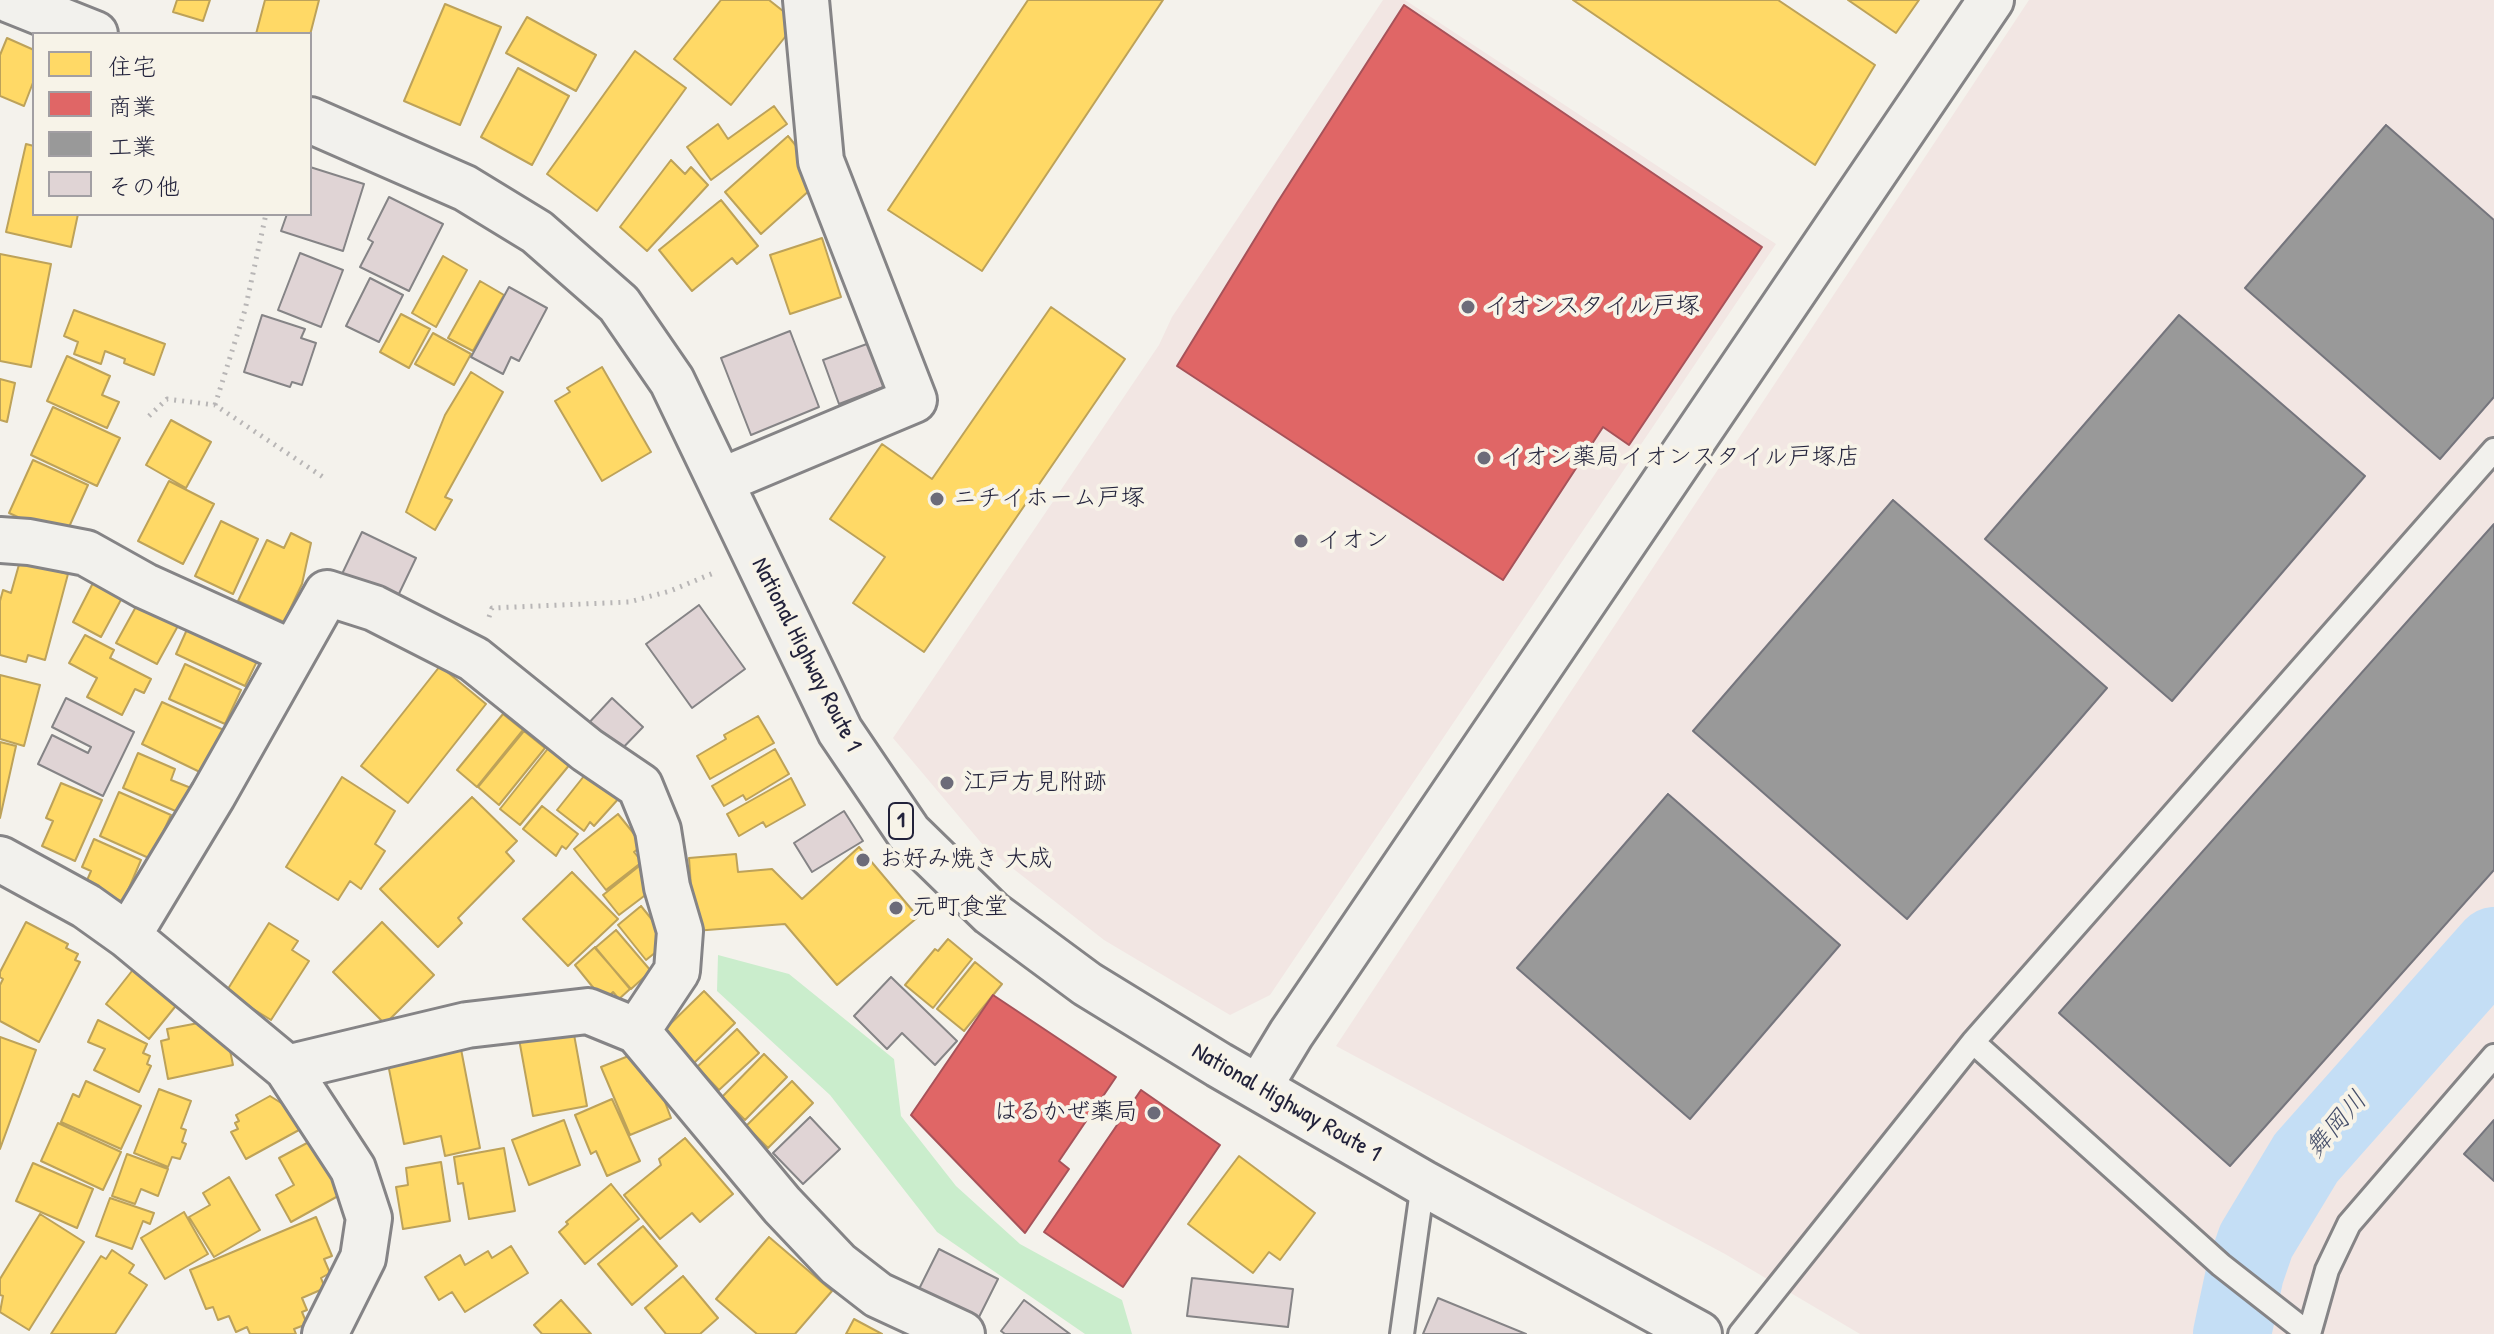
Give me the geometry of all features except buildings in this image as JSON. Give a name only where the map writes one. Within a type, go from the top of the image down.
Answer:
[{"type":"main road","points":[[10,0],[90,32]]},
{"type":"main road","points":[[721,481],[914,400],[821,161],[806,0]]},
{"type":"main road","points":[[1259,1087],[1291,1034],[1991,0]]},
{"type":"main road","name":"National Highway Route 1","points":[[312,121],[465,188],[537,232],[619,304],[672,381],[840,731],[909,833],[991,913],[1087,984],[1657,1324],[1699,1334]]},
{"type":"main road","points":[[0,540],[86,553],[145,586],[293,653]]},
{"type":"main road","points":[[128,936],[213,795],[327,593],[374,608],[474,659],[587,750],[640,786],[658,830],[667,887],[680,931],[677,971],[637,1031]]},
{"type":"main road","points":[[0,859],[86,906],[128,936],[287,1068],[353,1169],[369,1218],[363,1258],[325,1334]]},
{"type":"main road","points":[[287,1068],[467,1025],[588,1011],[637,1031],[782,1205],[838,1264],[878,1295],[962,1334]]},
{"type":"lane","points":[[1740,1334],[1973,1042],[2494,450]]},
{"type":"lane","points":[[1973,1042],[2221,1265],[2309,1334],[2327,1270],[2349,1224],[2494,1056]]},
{"type":"lane","points":[[1402,1334],[1423,1183]]},
{"type":"path","points":[[215,405],[245,310],[266,216]]},
{"type":"path","points":[[149,416],[167,399],[215,405],[326,479]]},
{"type":"path","points":[[534,604],[629,602],[670,591],[728,567]]},
{"type":"shaded area","name":"イオン","points":[[1383,0],[1405,0],[1776,244],[1270,995],[1230,1015],[1104,940],[983,845],[893,738],[1159,345],[1172,317]]},
{"type":"shaded area","points":[[2029,0],[2494,0],[2494,1334],[1860,1334],[1725,1254],[1336,1046]]},
{"type":"green space","points":[[718,955],[789,974],[894,1059],[901,1116],[956,1186],[1020,1244],[1122,1300],[1132,1334],[1085,1334],[937,1232],[830,1095],[717,991]]},
{"type":"waterway","name":"舞岡川","points":[[2232,1334],[2245,1273],[2256,1241],[2306,1158],[2494,946]]},
{"type":"place","name":"イオンスタイル戸塚","points":[[1468,307]]},
{"type":"place","name":"イオン薬局イオンスタイル戸塚店","points":[[1484,458]]},
{"type":"place","name":"ニチイホーム戸塚","points":[[937,499]]},
{"type":"place","name":"イオン","points":[[1301,541]]},
{"type":"place","name":"江戸方見附跡","points":[[947,783]]},
{"type":"place","name":"お好み焼き 大成","points":[[863,860]]},
{"type":"place","name":"元町食堂","points":[[896,908]]},
{"type":"place","name":"はるかぜ薬局","points":[[1154,1113]]}]
